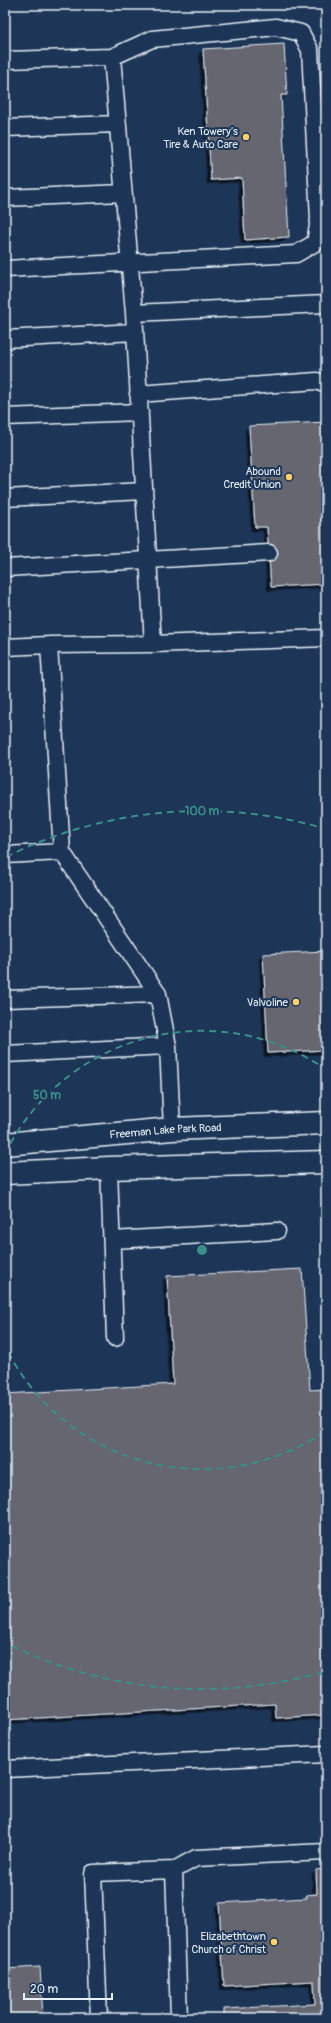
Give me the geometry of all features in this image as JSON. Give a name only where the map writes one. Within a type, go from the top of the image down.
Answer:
[{"type":"street","name":"Freeman Lake Park Road","points":[[5,1144],[172,1129],[326,1122]]},
{"type":"street","points":[[5,1174],[110,1168],[326,1162]]},
{"type":"lane","points":[[5,60],[112,57],[152,39],[276,27],[301,33],[310,50],[319,220],[314,242],[296,254],[5,269]]},
{"type":"lane","points":[[112,57],[134,313],[153,644]]},
{"type":"lane","points":[[5,128],[118,124]]},
{"type":"lane","points":[[5,198],[123,193]]},
{"type":"lane","points":[[134,313],[326,304]]},
{"type":"lane","points":[[5,339],[135,332]]},
{"type":"lane","points":[[138,394],[317,382],[326,385]]},
{"type":"lane","points":[[5,417],[140,412]]},
{"type":"lane","points":[[5,498],[144,491]]},
{"type":"lane","points":[[5,568],[269,553]]},
{"type":"lane","points":[[5,647],[326,638]]},
{"type":"lane","points":[[49,645],[62,852],[158,994],[168,1046],[172,1129]]},
{"type":"lane","points":[[5,855],[62,852]]},
{"type":"lane","points":[[5,999],[158,994]]},
{"type":"lane","points":[[5,1054],[168,1046]]},
{"type":"lane","points":[[110,1168],[115,1338]]},
{"type":"lane","points":[[112,1240],[277,1231]]},
{"type":"lane","points":[[5,1769],[326,1754]]},
{"type":"lane","points":[[99,2018],[93,1873],[174,1870],[196,1858],[326,1852]]},
{"type":"lane","points":[[174,1870],[180,2018]]},
{"type":"building","name":"Ken Towery’s Tire & Auto Care","points":[[284,44],[287,95],[281,95],[289,237],[245,240],[242,178],[211,180],[203,49]]},
{"type":"building","name":"Abound Credit Union","points":[[326,422],[326,584],[271,587],[267,527],[255,527],[249,426]]},
{"type":"building","name":"Valvoline","points":[[326,951],[326,1050],[268,1053],[263,954]]},
{"type":"building","points":[[302,1269],[310,1390],[326,1389],[326,1715],[276,1718],[275,1704],[5,1720],[5,1394],[173,1384],[167,1276]]},
{"type":"building","name":"Elizabethtown Church of Christ","points":[[326,1869],[326,2018],[224,2018],[224,2009],[315,2004],[314,1981],[224,1986],[219,1903],[307,1898],[306,1895],[317,1894],[316,1870]]},
{"type":"building","points":[[40,1967],[43,2018],[5,2018],[5,1969]]},
{"type":"place","name":"Ken Towery’s Tire & Auto Care","points":[[246,137]]},
{"type":"place","name":"Abound Credit Union","points":[[289,477]]},
{"type":"place","name":"Valvoline","points":[[296,1002]]},
{"type":"place","name":"Elizabethtown Church of Christ","points":[[274,1942]]}]
